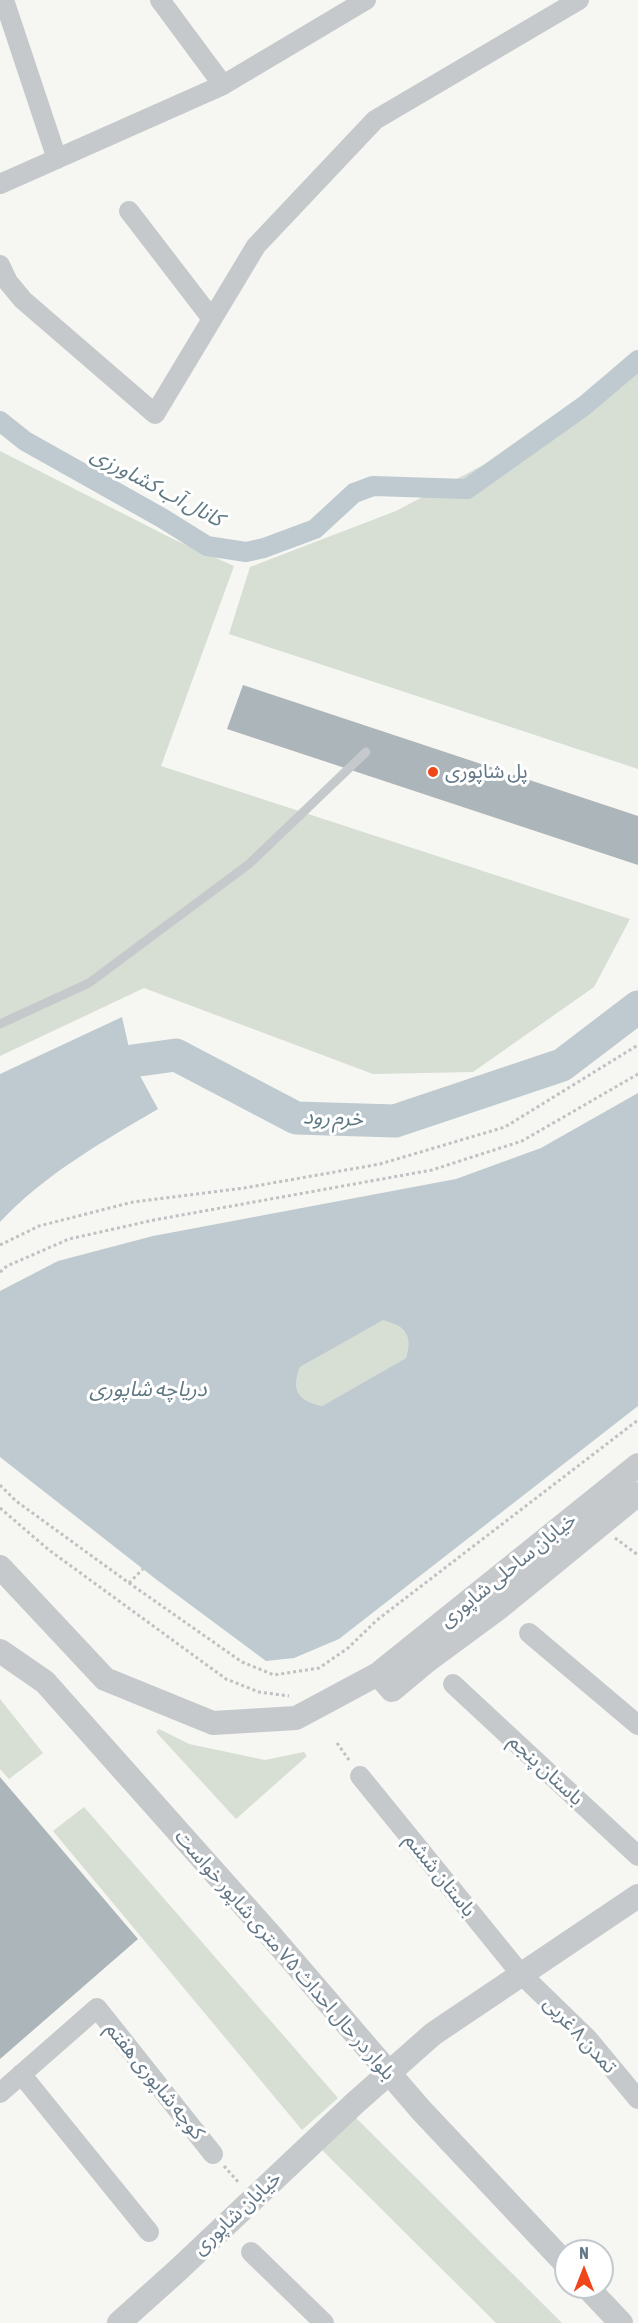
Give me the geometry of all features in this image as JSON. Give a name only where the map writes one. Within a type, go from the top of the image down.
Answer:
[{"type":"street","points":[[4,0],[57,159]]},
{"type":"street","points":[[160,0],[223,85]]},
{"type":"street","points":[[0,184],[223,85],[366,0]]},
{"type":"street","points":[[0,265],[8,282],[23,300],[155,414],[256,246],[375,120],[579,0]]},
{"type":"street","points":[[129,211],[212,319]]},
{"type":"street","name":"خیابان ساحلی شاپوری","points":[[385,1682],[429,1634],[502,1572],[638,1465]]},
{"type":"street","name":"خیابان ساحلی شاپوری","points":[[385,1682],[428,1660],[500,1607],[638,1494]]},
{"type":"street","points":[[0,1567],[105,1679],[213,1723],[296,1718],[385,1682]]},
{"type":"street","points":[[529,1632],[638,1725]]},
{"type":"street","name":"بلوار در حال احداث ۷۵ متری شاپور خواست","points":[[0,1651],[45,1682],[273,1938],[388,2073],[554,2251]]},
{"type":"street","name":"باستان پنجم","points":[[453,1684],[638,1856]]},
{"type":"street","name":"باستان ششم","points":[[360,1776],[520,1973]]},
{"type":"street","name":"خیابان شاپوری","points":[[119,2323],[355,2103],[433,2034],[520,1973],[638,1896]]},
{"type":"street","name":"تمدن ۸ غربی","points":[[520,1973],[588,2039],[638,2098]]},
{"type":"street","name":"کوچه شاپوری هفتم","points":[[21,2074],[97,2008],[213,2154]]},
{"type":"street","points":[[0,2093],[21,2074],[149,2232]]},
{"type":"street","points":[[251,2252],[324,2323]]},
{"type":"street","points":[[598,2299],[621,2323]]},
{"type":"lane","points":[[0,1024],[89,983],[249,864],[366,752]]},
{"type":"path","points":[[0,1245],[39,1226],[133,1202],[244,1188],[380,1164],[505,1127],[638,1045]]},
{"type":"path","points":[[0,1272],[38,1253],[80,1237],[154,1220],[432,1170],[522,1141],[638,1074]]},
{"type":"path","points":[[0,1485],[16,1501],[242,1662],[274,1675],[319,1668],[348,1648],[377,1620],[638,1420]]},
{"type":"path","points":[[0,1508],[49,1550],[226,1679],[259,1692],[293,1696]]},
{"type":"path","points":[[598,1526],[638,1555]]},
{"type":"path","points":[[129,1583],[142,1569]]},
{"type":"path","points":[[213,2154],[252,2199]]},
{"type":"shaded area","points":[[638,368],[638,769],[229,634],[250,567],[396,511],[597,405]]},
{"type":"shaded area","points":[[0,451],[173,539],[234,566],[161,766],[630,919],[594,987],[473,1072],[373,1074],[144,988],[0,1056]]},
{"type":"shaded area","points":[[383,1319],[397,1325],[408,1338],[406,1358],[322,1406],[302,1398],[296,1382],[300,1367]]},
{"type":"shaded area","points":[[0,1699],[43,1753],[9,1779],[0,1769]]},
{"type":"shaded area","points":[[159,1729],[189,1744],[265,1760],[304,1752],[307,1756],[236,1819],[156,1732]]},
{"type":"shaded area","points":[[84,1807],[338,2098],[302,2130],[53,1831]]},
{"type":"shaded area","points":[[354,2116],[562,2323],[496,2323],[320,2148]]},
{"type":"water","points":[[122,1017],[132,1061],[158,1109],[55,1174],[0,1222],[0,1074]]},
{"type":"water","name":"دریاچه شاپوری","points":[[638,1093],[638,1406],[339,1639],[294,1658],[266,1661],[157,1580],[0,1457],[0,1291],[58,1261],[153,1236],[456,1179],[541,1148]],"holes":[[[383,1320],[397,1325],[408,1337],[406,1358],[322,1406],[302,1398],[296,1382],[300,1367]]]},
{"type":"building","name":"پل شاپوری","points":[[243,685],[638,816],[638,865],[227,729]]},
{"type":"building","points":[[0,1777],[138,1939],[0,2059]]},
{"type":"waterway","name":"کانال آب کشاورزی","points":[[0,421],[25,441],[207,546],[246,552],[264,548],[315,529],[354,493],[373,486],[467,489],[584,406],[638,360]]},
{"type":"waterway","name":"خرم رود","points":[[91,1078],[132,1061],[176,1055],[296,1118],[395,1121],[562,1065],[638,1007]]},
{"type":"place","name":"پل شاپوری","points":[[433,772]]}]
